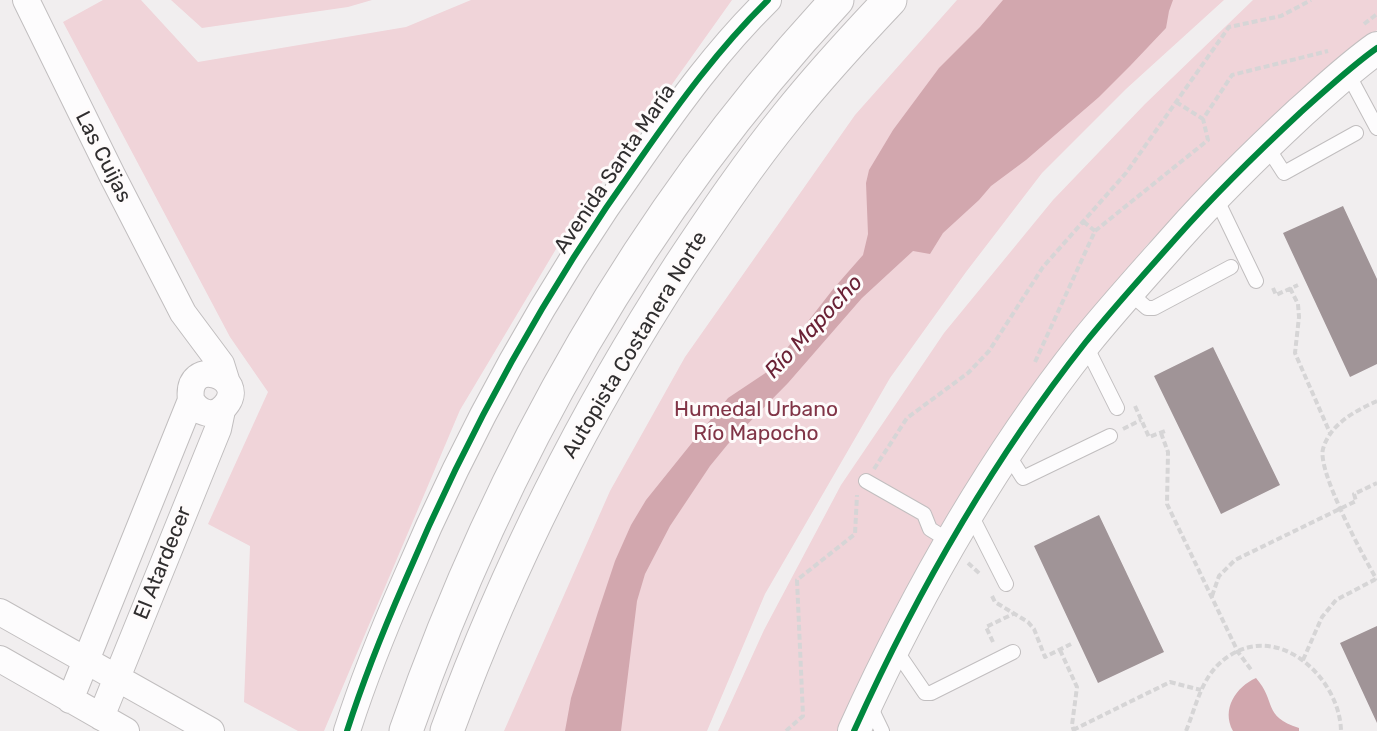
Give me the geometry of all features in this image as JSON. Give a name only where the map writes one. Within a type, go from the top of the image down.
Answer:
[{"type":"highway","name":"Autopista Costanera Norte","points":[[406,731],[432,659],[496,509],[534,434],[602,312],[668,211],[724,133],[774,70],[837,0]]},
{"type":"highway","name":"Autopista Costanera Norte","points":[[447,731],[474,657],[523,546],[577,440],[622,359],[700,235],[787,115],[890,0]]},
{"type":"street","name":"Las Cuijas","points":[[26,0],[183,313],[221,364],[226,381]]},
{"type":"street","name":"Avenida Santa María","points":[[347,731],[393,609],[439,505],[538,315],[619,187],[677,105],[714,58],[768,0]]},
{"type":"street","points":[[854,731],[894,647],[955,550],[969,511],[1007,453],[1085,344],[1132,287],[1215,196],[1266,145],[1338,61],[1377,48]]},
{"type":"street","name":"Las Cuijas","points":[[183,313],[192,356],[191,392]]},
{"type":"street","points":[[208,373],[215,374],[226,381],[229,386],[230,399],[222,410],[217,413],[204,413],[198,410],[191,392],[196,378],[208,373]]},
{"type":"street","name":"El Atardecer","points":[[70,700],[191,392]]},
{"type":"street","name":"El Atardecer","points":[[101,717],[218,429],[222,410]]},
{"type":"street","points":[[0,612],[211,731]]},
{"type":"street","points":[[0,659],[126,731]]},
{"type":"lane","points":[[1338,61],[1377,128]]},
{"type":"lane","points":[[1266,145],[1284,173],[1356,133]]},
{"type":"lane","points":[[1215,196],[1256,281]]},
{"type":"lane","points":[[1132,287],[1140,302],[1147,308],[1154,308],[1231,267]]},
{"type":"lane","points":[[1085,344],[1117,408]]},
{"type":"lane","points":[[1007,453],[1023,478],[1110,436]]},
{"type":"lane","points":[[866,481],[924,514],[930,529],[955,550]]},
{"type":"lane","points":[[969,511],[1006,584]]},
{"type":"lane","points":[[894,647],[925,693],[930,693],[1013,652]]},
{"type":"lane","points":[[868,702],[882,731]]},
{"type":"path","points":[[786,731],[803,716],[797,580],[855,534],[856,497],[907,418],[968,373],[989,351],[1043,267],[1126,173],[1229,27],[1281,15],[1311,0]]},
{"type":"path","points":[[1203,119],[1232,75],[1338,61]]},
{"type":"path","points":[[1032,369],[1095,231],[1208,140],[1203,119],[1176,102]]},
{"type":"path","points":[[1084,222],[1095,231]]},
{"type":"path","points":[[1290,288],[1298,304],[1299,317],[1294,345],[1295,353],[1330,433]]},
{"type":"path","points":[[1303,660],[1322,617],[1336,600],[1377,580],[1327,477],[1322,457],[1323,447],[1330,433],[1341,421],[1377,401]]},
{"type":"path","points":[[1161,433],[1168,452],[1167,504],[1238,652],[1252,671]]},
{"type":"path","points":[[1211,596],[1219,576],[1235,560],[1356,501],[1354,494],[1377,483]]},
{"type":"path","points":[[955,550],[979,572],[984,582]]},
{"type":"path","points":[[989,592],[995,602],[1028,622],[1034,629],[1046,657],[1071,644]]},
{"type":"path","points":[[999,659],[987,627],[1014,614]]},
{"type":"path","points":[[1186,731],[1201,690],[1214,670],[1228,656],[1247,647],[1264,646],[1282,649],[1303,660],[1316,671],[1335,702],[1341,731]]},
{"type":"path","points":[[1060,650],[1077,687],[1074,730]]},
{"type":"path","points":[[1074,730],[1170,682],[1201,690]]},
{"type":"green space","points":[[103,0],[141,0],[198,62],[406,27],[471,0],[732,0],[562,239],[460,410],[324,731],[298,731],[244,702],[250,546],[208,524],[268,392],[230,337],[63,22]]},
{"type":"green space","points":[[171,0],[372,0],[348,7],[202,28]]},
{"type":"green space","name":"Humedal Urbano Río Mapocho","points":[[957,0],[1224,0],[1126,89],[1042,173],[966,272],[890,378],[765,594],[707,731],[504,731],[610,491],[685,357],[855,115]]},
{"type":"green space","points":[[1253,0],[1377,0],[1377,30],[1200,189],[1147,245],[1101,300],[1010,417],[937,541],[840,731],[718,731],[764,630],[841,485],[944,333],[1053,200],[1145,104]]},
{"type":"water","name":"Río Mapocho","points":[[1003,0],[1173,0],[1166,28],[1099,97],[1026,160],[991,186],[943,233],[930,254],[913,251],[862,298],[788,383],[728,444],[710,466],[670,526],[645,574],[637,601],[621,731],[565,731],[571,698],[598,612],[615,561],[631,525],[646,500],[728,398],[770,370],[863,255],[868,234],[866,183],[869,170],[893,130],[939,68]]},
{"type":"water","points":[[1256,678],[1275,713],[1287,723],[1299,728],[1299,731],[1233,731],[1229,715],[1232,700],[1242,687]]},
{"type":"building","points":[[1343,206],[1377,279],[1377,364],[1350,377],[1283,233]]},
{"type":"building","points":[[1213,347],[1280,485],[1221,514],[1154,376]]},
{"type":"building","points":[[1099,515],[1164,652],[1098,683],[1034,546]]},
{"type":"building","points":[[1377,626],[1377,723],[1340,643]]},
{"type":"cycle path","points":[[347,731],[381,638],[428,527],[510,364],[605,209],[670,117],[700,76],[768,0]]},
{"type":"cycle path","points":[[854,731],[903,629],[987,481],[1018,434],[1085,343],[1177,237],[1237,173],[1301,112],[1377,48]]}]
